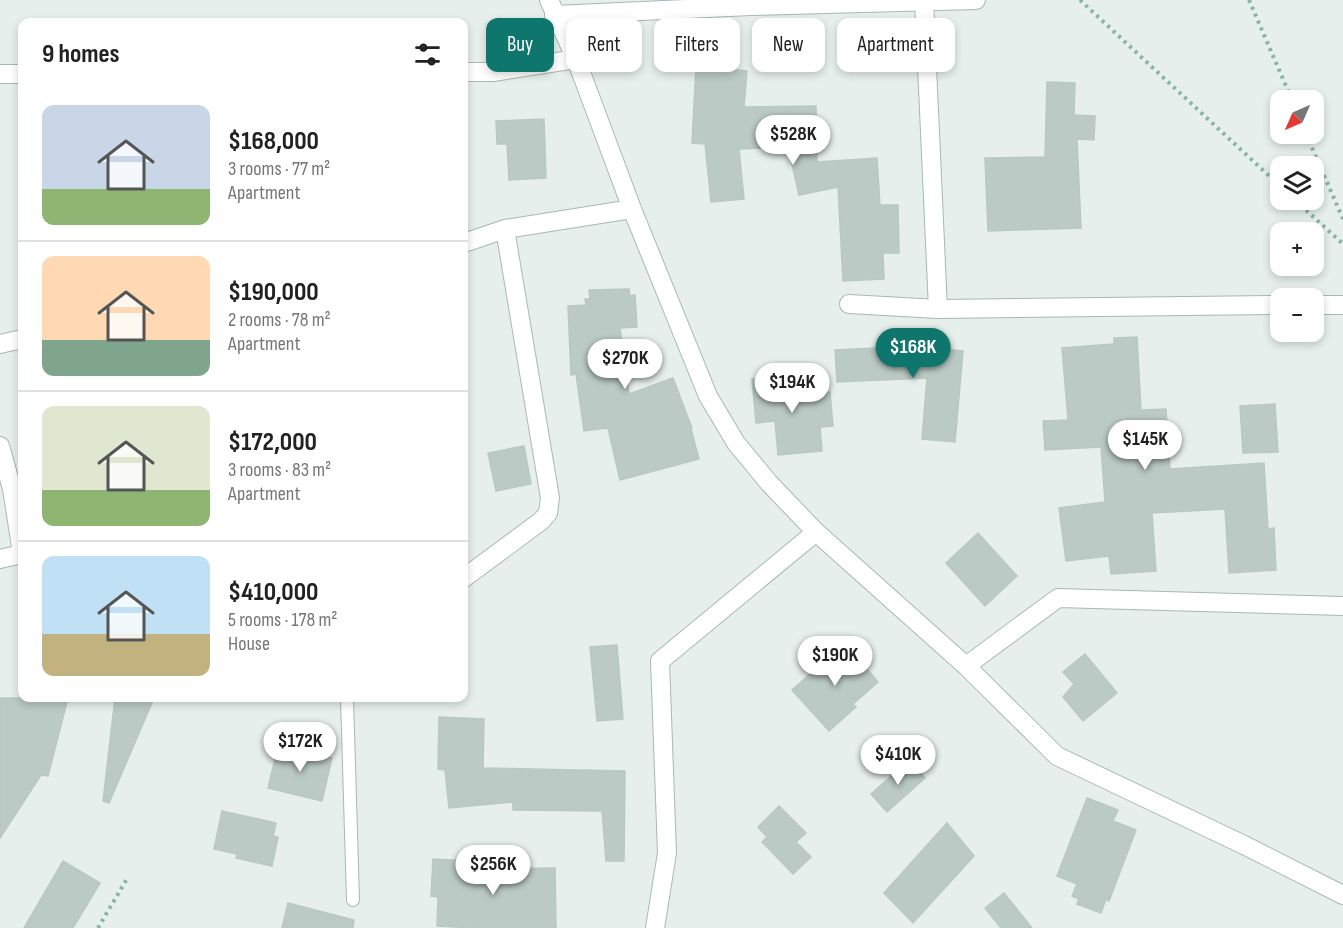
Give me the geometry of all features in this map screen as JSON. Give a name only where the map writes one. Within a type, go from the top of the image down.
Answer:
[{"type":"street","points":[[924,0],[938,309]]},
{"type":"street","points":[[566,39],[551,8],[976,0]]},
{"type":"street","points":[[468,72],[493,72],[566,61]]},
{"type":"street","points":[[581,72],[632,209],[708,396],[736,443],[769,483],[816,532],[966,666],[1057,756],[1343,895]]},
{"type":"street","points":[[0,74],[18,74]]},
{"type":"street","points":[[468,242],[505,229],[632,209]]},
{"type":"street","points":[[468,575],[541,521],[548,513],[550,498],[505,229]]},
{"type":"street","points":[[849,304],[938,309],[1270,305]]},
{"type":"street","points":[[1324,305],[1343,305]]},
{"type":"street","points":[[0,344],[18,340]]},
{"type":"street","points":[[0,446],[12,489],[18,527]]},
{"type":"street","points":[[655,928],[667,853],[660,661],[816,532]]},
{"type":"street","points":[[0,559],[18,554]]},
{"type":"street","points":[[966,666],[1058,598],[1343,606]]},
{"type":"lane","points":[[347,702],[353,900]]},
{"type":"path","points":[[1080,0],[1270,177]]},
{"type":"path","points":[[1249,0],[1288,90]]},
{"type":"path","points":[[1310,144],[1343,219]]},
{"type":"path","points":[[1306,210],[1343,244]]},
{"type":"path","points":[[98,928],[128,877]]},
{"type":"building","points":[[747,71],[744,107],[816,106],[817,162],[877,158],[880,205],[898,205],[899,253],[883,253],[884,279],[843,281],[838,187],[799,195],[788,147],[739,149],[744,199],[711,202],[705,144],[692,143],[696,72]]},
{"type":"building","points":[[1047,82],[1075,83],[1074,115],[1095,116],[1094,140],[1077,139],[1081,228],[988,231],[985,158],[1045,157]]},
{"type":"building","points":[[544,119],[546,178],[509,180],[507,144],[497,144],[496,121]]},
{"type":"building","points":[[629,289],[630,296],[635,295],[637,327],[620,328],[629,394],[673,378],[692,428],[699,459],[620,480],[608,428],[584,431],[576,374],[571,375],[568,306],[586,305],[585,299],[590,299],[589,290]]},
{"type":"building","points":[[1137,337],[1141,410],[1166,409],[1170,469],[1264,463],[1268,529],[1274,528],[1276,570],[1229,573],[1225,509],[1152,513],[1156,571],[1111,574],[1109,556],[1066,561],[1059,508],[1105,502],[1101,447],[1045,450],[1043,421],[1068,420],[1062,348],[1114,344],[1114,338]]},
{"type":"building","points":[[916,346],[963,351],[955,442],[922,439],[927,378],[837,382],[835,350]]},
{"type":"building","points":[[790,376],[792,395],[830,392],[833,426],[820,427],[822,451],[778,455],[775,421],[756,423],[752,379]]},
{"type":"building","points":[[1275,404],[1278,452],[1243,453],[1240,406]]},
{"type":"building","points":[[524,446],[531,484],[496,491],[488,453]]},
{"type":"building","points":[[978,533],[1017,576],[985,606],[946,563]]},
{"type":"building","points":[[845,643],[878,682],[853,704],[856,707],[829,731],[792,690]]},
{"type":"building","points":[[617,645],[623,719],[597,721],[590,647]]},
{"type":"building","points":[[1085,654],[1117,693],[1083,721],[1063,697],[1074,684],[1063,672]]},
{"type":"building","points":[[0,698],[18,698],[18,702],[67,702],[48,776],[41,775],[0,838]]},
{"type":"building","points":[[115,702],[152,702],[109,803],[103,801]]},
{"type":"building","points":[[439,717],[484,719],[483,768],[625,771],[624,861],[606,861],[602,811],[513,810],[513,802],[449,808],[445,770],[438,769]]},
{"type":"building","points":[[278,746],[332,758],[322,801],[268,788]]},
{"type":"building","points":[[909,760],[925,778],[887,812],[871,794]]},
{"type":"building","points":[[1087,798],[1118,810],[1113,821],[1136,830],[1109,901],[1106,899],[1101,913],[1077,904],[1079,899],[1072,896],[1077,884],[1057,876]]},
{"type":"building","points":[[779,806],[806,833],[796,842],[811,857],[793,874],[762,842],[767,837],[758,827]]},
{"type":"building","points":[[222,811],[276,823],[273,836],[278,837],[272,866],[236,858],[237,854],[214,849]]},
{"type":"building","points":[[947,823],[974,856],[913,923],[884,893]]},
{"type":"building","points":[[433,859],[485,862],[484,869],[555,868],[556,928],[437,926],[438,897],[431,896]]},
{"type":"building","points":[[63,861],[100,883],[73,928],[24,928]]},
{"type":"building","points":[[1004,893],[1032,928],[1001,928],[985,908]]},
{"type":"building","points":[[288,903],[354,920],[353,928],[282,928]]}]
